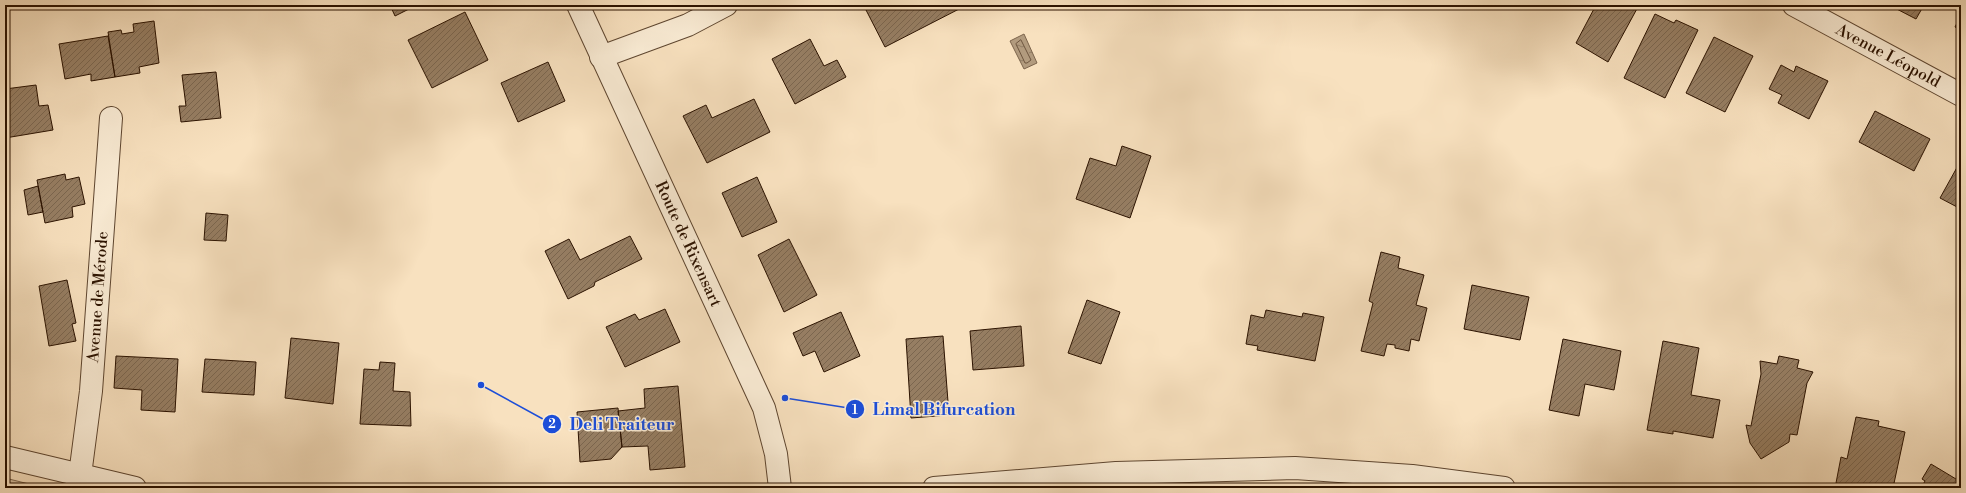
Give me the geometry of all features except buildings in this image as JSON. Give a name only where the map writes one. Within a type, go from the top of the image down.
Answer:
[{"type":"street","name":"Route de Rixensart","points":[[578,5],[764,408],[776,454],[780,488]]},
{"type":"street","points":[[601,57],[688,25],[726,5]]},
{"type":"street","name":"Avenue Léopold","points":[[1794,5],[1818,11],[1961,95]]},
{"type":"street","name":"Avenue de Mérode","points":[[80,475],[91,391],[111,118]]},
{"type":"street","points":[[5,457],[135,488]]},
{"type":"street","points":[[934,488],[1116,473],[1295,468],[1412,476],[1504,488]]},
{"type":"green space","points":[[5,478],[45,488],[5,488]]},
{"type":"water","points":[[1024,34],[1037,63],[1024,69],[1010,41]]},
{"type":"place","name":"Deli Traiteur","points":[[481,385]]},
{"type":"place","name":"Limal Bifurcation","points":[[785,398]]}]
